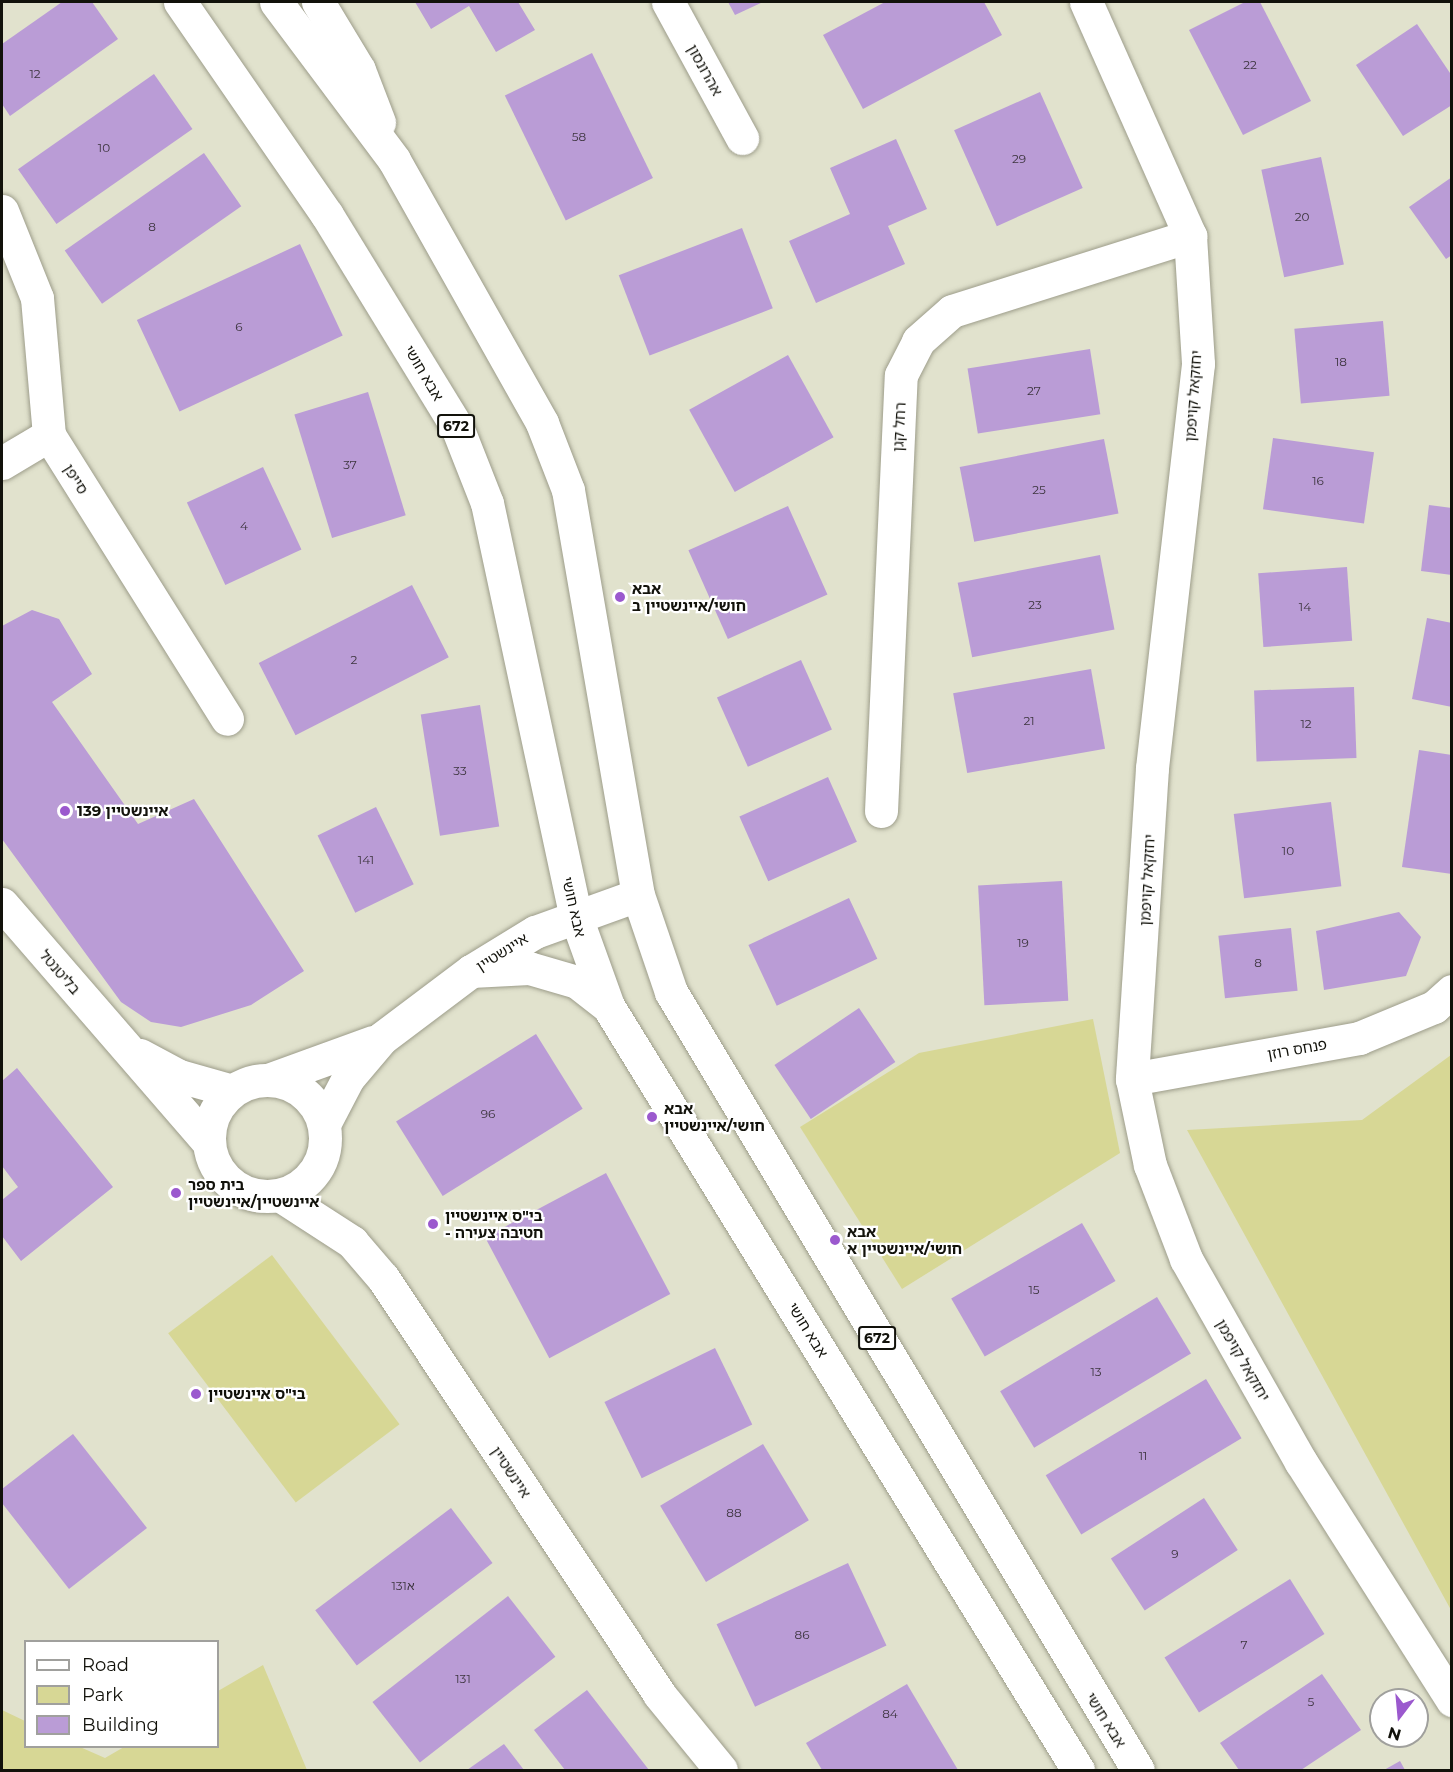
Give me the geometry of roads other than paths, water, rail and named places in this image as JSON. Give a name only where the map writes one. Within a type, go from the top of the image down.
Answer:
[{"type":"street","name":"אבא חושי","points":[[180,2],[327,215],[457,427],[488,503],[576,917],[608,1006],[1078,1770]]},
{"type":"street","name":"אבא חושי","points":[[276,2],[394,160],[518,376],[568,490],[638,895],[671,992],[1138,1770]]},
{"type":"street","points":[[318,2],[359,70],[394,160]]},
{"type":"street","name":"אהרונסון","points":[[668,2],[742,138]]},
{"type":"street","name":"יחזקאל קויפמן","points":[[1086,2],[1190,236],[1198,364],[1152,768],[1132,1079],[1150,1166],[1186,1259],[1301,1462],[1452,1700]]},
{"type":"street","name":"סייפן","points":[[2,211],[37,298],[49,435],[227,719]]},
{"type":"street","name":"רחל קגן","points":[[880,811],[901,375],[918,341],[952,311],[1190,236]]},
{"type":"street","points":[[2,463],[49,435]]},
{"type":"street","name":"איינשטיין","points":[[324,1124],[348,1078],[382,1038],[471,971],[535,932],[638,895]]},
{"type":"street","name":"בליטנטל","points":[[2,904],[209,1143]]},
{"type":"street","points":[[471,971],[529,968],[577,982],[608,1006]]},
{"type":"street","name":"פנחס רוזן","points":[[1132,1079],[1359,1038],[1434,1007],[1452,991]]},
{"type":"street","name":"איינשטיין","points":[[268,1080],[382,1038]]},
{"type":"street","name":"בליטנטל","points":[[119,1041],[180,1076],[232,1091]]},
{"type":"street","points":[[268,1080],[304,1093],[324,1124],[322,1160],[312,1176],[281,1196],[251,1194],[225,1180],[209,1143],[214,1114],[232,1091],[268,1080]]},
{"type":"street","name":"איינשטיין","points":[[281,1196],[352,1242],[383,1278],[659,1694],[721,1770]]},
{"type":"place","name":"אבא חושי/איינשטיין ב","points":[[620,597]]},
{"type":"place","name":"איינשטיין 139","points":[[65,811]]},
{"type":"place","name":"אבא חושי/איינשטיין","points":[[652,1117]]},
{"type":"place","name":"בית ספר איינשטיין/איינשטיין","points":[[176,1193]]},
{"type":"place","name":"בי\"ס איינשטיין - חטיבה צעירה","points":[[433,1224]]},
{"type":"place","name":"אבא חושי/איינשטיין א","points":[[835,1240]]},
{"type":"place","name":"בי\"ס איינשטיין","points":[[196,1394]]}]
